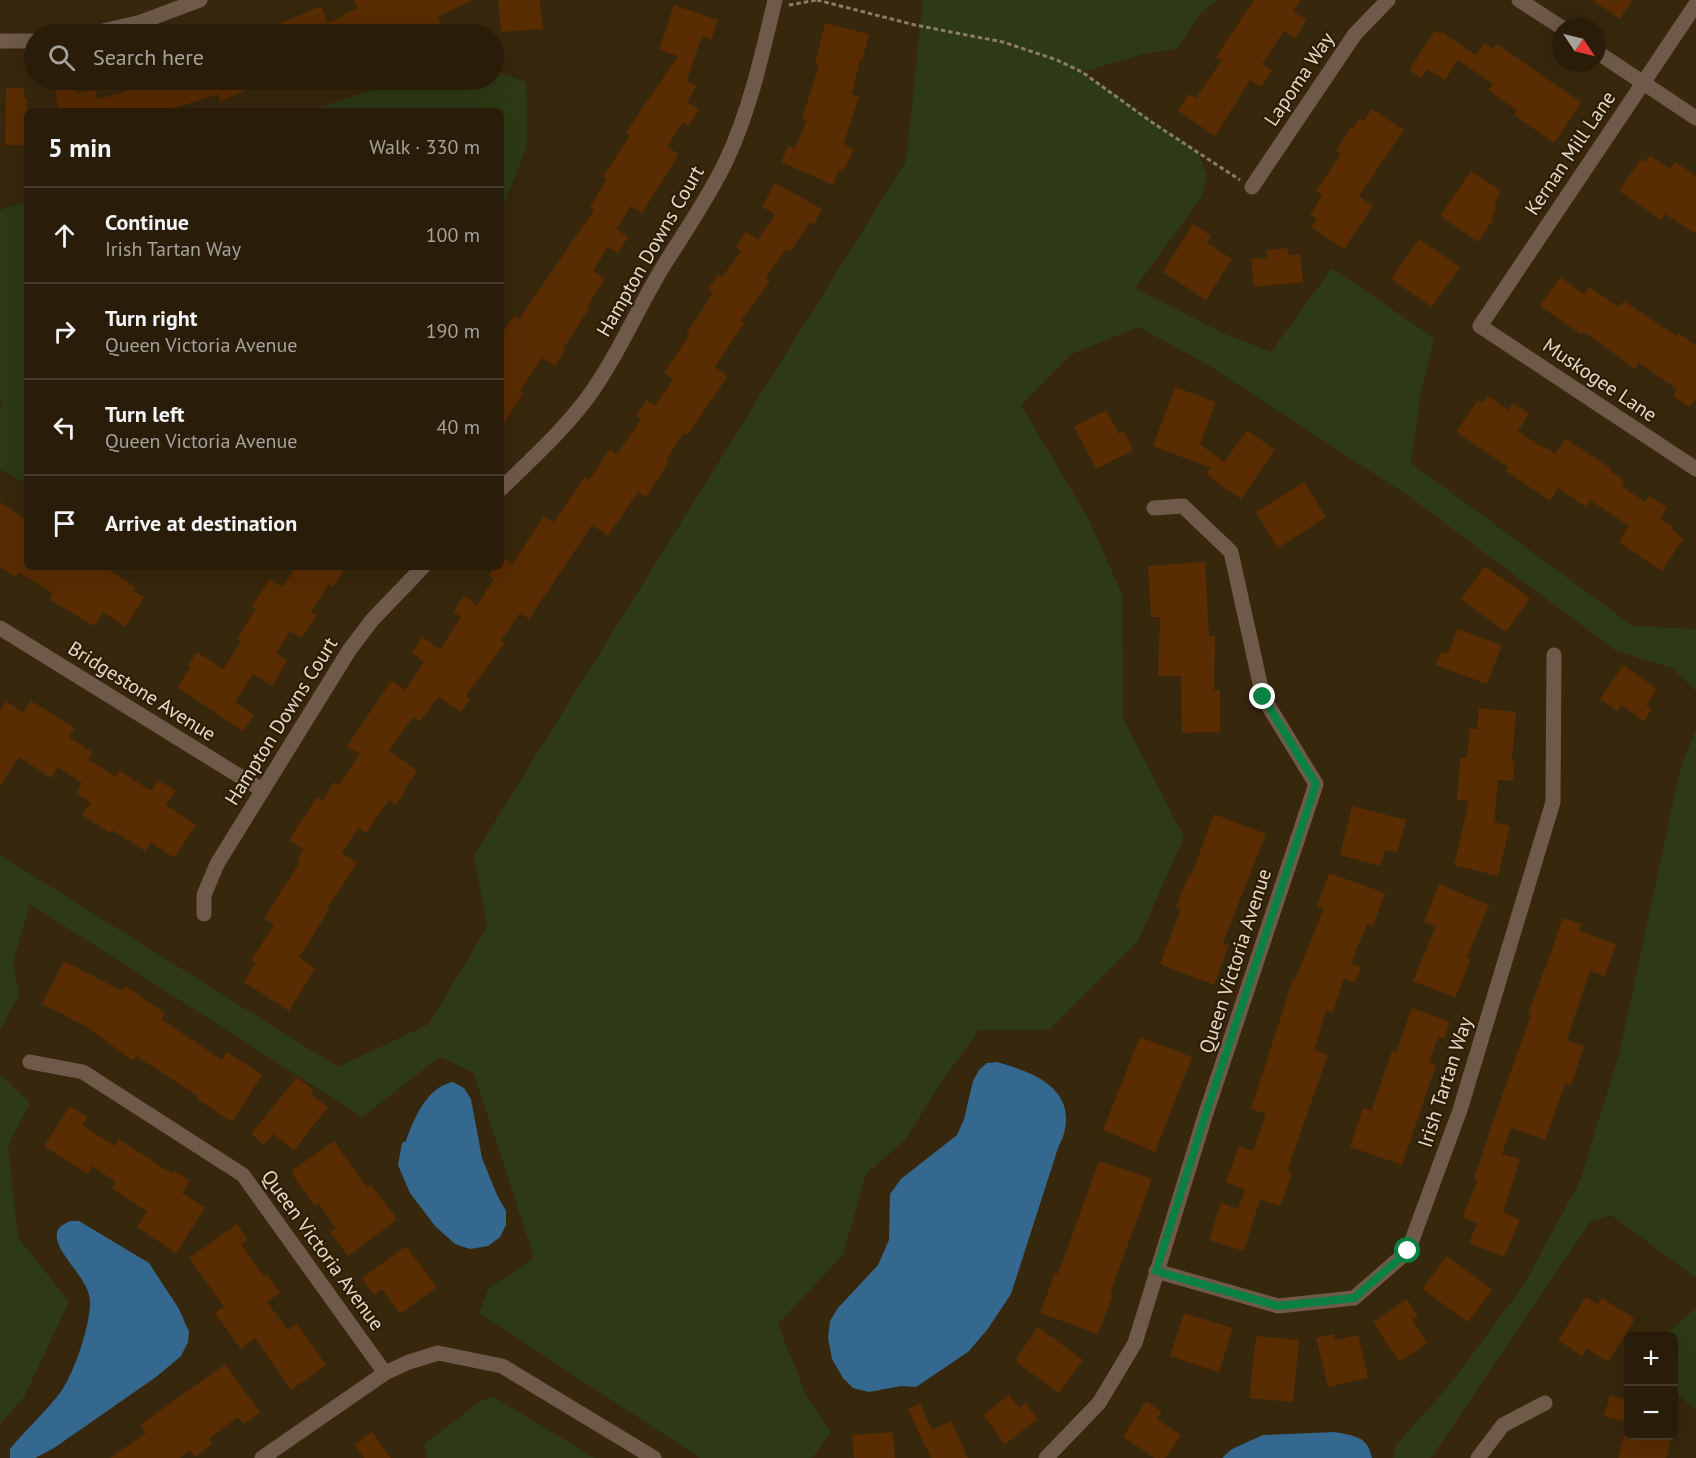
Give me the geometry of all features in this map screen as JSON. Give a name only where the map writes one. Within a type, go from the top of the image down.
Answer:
[{"type":"street","points":[[132,24],[200,0]]},
{"type":"street","name":"Lapoma Way","points":[[1252,187],[1355,34],[1388,0]]},
{"type":"street","points":[[1519,0],[1552,21]]},
{"type":"street","name":"Hampton Downs Court","points":[[504,486],[564,427],[588,397],[611,363],[661,271],[706,199],[726,160],[745,114],[775,1]]},
{"type":"street","name":"Kernan Mill Lane","points":[[1480,326],[1696,4]]},
{"type":"street","points":[[0,41],[24,41]]},
{"type":"street","points":[[1606,58],[1696,118]]},
{"type":"street","name":"Muskogee Lane","points":[[1480,326],[1696,469]]},
{"type":"street","name":"Queen Victoria Avenue","points":[[1046,1458],[1100,1403],[1135,1343],[1205,1116],[1316,784],[1263,697],[1231,552],[1183,506],[1154,508]]},
{"type":"street","name":"Hampton Downs Court","points":[[204,914],[204,896],[208,881],[350,649],[374,619],[420,570]]},
{"type":"street","name":"Bridgestone Avenue","points":[[0,627],[262,790]]},
{"type":"street","name":"Irish Tartan Way","points":[[1156,1271],[1278,1306],[1354,1298],[1408,1251],[1460,1110],[1553,802],[1554,655]]},
{"type":"street","name":"Queen Victoria Avenue","points":[[30,1062],[83,1072],[243,1175],[385,1373]]},
{"type":"street","points":[[262,1458],[385,1373],[409,1362],[438,1353],[502,1366],[654,1458]]},
{"type":"street","points":[[1478,1458],[1503,1425],[1545,1403]]},
{"type":"path","points":[[775,1],[787,5],[817,0],[915,25],[1003,42],[1057,60],[1082,72],[1153,123],[1252,187]]},
{"type":"green space","points":[[923,0],[1217,0],[1201,13],[1178,48],[1147,53],[1083,72],[1198,152],[1207,177],[1201,198],[1135,288],[1225,334],[1271,352],[1332,268],[1434,338],[1421,393],[1411,463],[1633,626],[1696,629],[1696,691],[1672,668],[1616,651],[1407,495],[1203,362],[1138,327],[1070,355],[1021,405],[1089,520],[1122,594],[1123,718],[1184,837],[1138,941],[1049,1030],[979,1030],[943,1080],[905,1140],[866,1174],[843,1255],[778,1324],[806,1395],[831,1432],[812,1458],[700,1458],[479,1313],[489,1288],[534,1258],[474,1073],[440,1057],[362,1117],[30,904],[13,962],[19,995],[0,1030],[0,855],[338,1067],[429,1024],[487,927],[474,855],[906,161]]},
{"type":"green space","points":[[504,74],[526,82],[527,146],[504,204],[504,108],[318,108],[376,90],[504,90]]},
{"type":"green space","points":[[24,202],[24,482],[0,469],[2,403],[0,402],[0,210]]},
{"type":"green space","points":[[1696,728],[1696,1278],[1611,1215],[1591,1221],[1431,1458],[1393,1458],[1396,1445],[1451,1383],[1523,1286],[1580,1181],[1620,1051],[1680,770]]},
{"type":"green space","points":[[0,1074],[30,1103],[8,1146],[18,1237],[69,1302],[24,1397],[0,1424]]},
{"type":"green space","points":[[1696,1308],[1696,1409],[1678,1395],[1678,1332],[1668,1332]]},
{"type":"green space","points":[[494,1397],[595,1458],[427,1458],[424,1444],[482,1400]]},
{"type":"water","points":[[997,1062],[1031,1074],[1052,1087],[1064,1106],[1066,1118],[1063,1136],[1011,1294],[987,1330],[968,1352],[916,1387],[901,1386],[869,1392],[853,1388],[843,1378],[832,1359],[828,1338],[830,1321],[838,1308],[878,1265],[889,1240],[890,1194],[901,1179],[957,1135],[964,1119],[973,1081],[979,1070],[987,1063]]},
{"type":"water","points":[[453,1082],[464,1088],[471,1099],[482,1158],[506,1211],[506,1225],[500,1237],[488,1246],[470,1249],[455,1244],[435,1226],[410,1193],[398,1165],[402,1143],[406,1141],[423,1105],[436,1090]]},
{"type":"water","points":[[70,1221],[79,1221],[149,1263],[179,1309],[189,1332],[188,1342],[181,1356],[156,1377],[54,1448],[35,1458],[10,1458],[10,1449],[62,1390],[72,1371],[85,1335],[90,1302],[88,1293],[57,1240],[59,1229]]},
{"type":"water","points":[[1335,1432],[1354,1436],[1364,1441],[1372,1458],[1222,1458],[1232,1449],[1263,1435]]},
{"type":"building","points":[[353,0],[473,0],[438,17],[441,24],[279,24],[321,6],[328,23],[358,8]]},
{"type":"building","points":[[498,0],[540,0],[543,29],[504,32],[504,24],[500,24]]},
{"type":"building","points":[[1254,0],[1301,0],[1293,11],[1307,20],[1295,38],[1284,31],[1262,64],[1272,71],[1261,87],[1250,80],[1215,136],[1178,111],[1189,94],[1196,98],[1222,60],[1216,57]]},
{"type":"building","points":[[1592,0],[1632,0],[1620,19]]},
{"type":"building","points":[[674,5],[718,20],[711,40],[702,36],[687,80],[697,86],[687,102],[699,110],[688,126],[683,122],[667,147],[679,154],[642,213],[631,206],[616,229],[628,237],[618,253],[608,247],[593,271],[605,279],[588,305],[590,307],[555,366],[542,357],[520,391],[523,394],[504,423],[504,331],[514,316],[519,319],[594,210],[590,207],[607,179],[603,177],[630,135],[626,132],[678,56],[659,50]]},
{"type":"building","points":[[825,23],[869,34],[852,94],[859,96],[844,144],[854,149],[843,172],[839,170],[833,185],[781,162],[789,145],[795,148],[807,120],[802,119],[819,65],[815,64]]},
{"type":"building","points":[[1435,30],[1441,34],[1442,32],[1476,55],[1484,43],[1493,49],[1497,44],[1579,101],[1581,103],[1554,143],[1514,115],[1517,110],[1488,90],[1493,84],[1458,60],[1445,80],[1427,69],[1421,78],[1409,70]]},
{"type":"building","points":[[6,88],[24,88],[27,108],[24,108],[24,145],[5,145]]},
{"type":"building","points":[[55,90],[76,90],[76,93],[96,90],[97,99],[126,92],[126,90],[247,90],[220,101],[218,94],[174,108],[58,108]]},
{"type":"building","points":[[1372,109],[1404,130],[1359,196],[1373,206],[1344,249],[1311,227],[1317,219],[1310,215],[1322,196],[1316,191],[1341,154],[1336,150],[1351,127],[1353,128],[1360,118],[1364,121]]},
{"type":"building","points":[[1650,156],[1670,169],[1675,162],[1696,176],[1696,234],[1665,214],[1661,220],[1619,191],[1641,159],[1646,162]]},
{"type":"building","points":[[1471,171],[1501,191],[1494,204],[1498,207],[1491,217],[1494,218],[1478,242],[1440,216]]},
{"type":"building","points":[[775,183],[822,209],[814,224],[810,222],[790,252],[786,249],[766,278],[770,281],[741,321],[744,323],[715,367],[728,376],[687,435],[684,433],[666,460],[669,462],[646,497],[638,492],[608,536],[592,525],[529,619],[520,613],[501,640],[505,643],[466,696],[470,699],[461,712],[438,697],[420,722],[413,717],[389,751],[418,771],[396,805],[389,800],[366,833],[358,828],[342,853],[357,863],[299,957],[315,968],[289,1011],[244,982],[256,963],[251,960],[274,925],[264,918],[300,862],[297,860],[304,849],[289,840],[317,797],[322,801],[334,782],[339,785],[360,754],[347,746],[391,681],[405,690],[424,662],[412,653],[422,637],[440,649],[461,617],[453,612],[464,596],[477,605],[494,579],[489,575],[493,570],[504,570],[504,558],[512,564],[544,516],[554,522],[585,477],[589,480],[610,449],[617,454],[641,420],[636,416],[647,400],[655,405],[673,380],[664,373],[689,336],[686,334],[713,293],[708,289],[719,274],[722,277],[741,251],[736,247],[746,232],[758,240],[775,214],[762,207]]},
{"type":"building","points":[[1193,224],[1211,236],[1207,243],[1232,259],[1206,300],[1163,272]]},
{"type":"building","points":[[1419,239],[1460,267],[1432,307],[1391,279]]},
{"type":"building","points":[[1288,248],[1288,255],[1300,254],[1303,282],[1254,287],[1251,259],[1267,258],[1267,250]]},
{"type":"building","points":[[1560,277],[1584,294],[1589,287],[1619,307],[1624,301],[1676,336],[1678,333],[1696,345],[1696,398],[1690,407],[1673,396],[1677,389],[1639,363],[1635,369],[1584,332],[1582,335],[1540,306]]},
{"type":"building","points":[[1175,387],[1216,402],[1200,444],[1224,462],[1247,430],[1275,450],[1241,499],[1206,474],[1211,468],[1153,446]]},
{"type":"building","points":[[1488,396],[1508,410],[1513,403],[1529,414],[1518,431],[1542,447],[1555,454],[1566,439],[1612,469],[1610,471],[1624,481],[1621,486],[1645,502],[1649,496],[1667,508],[1660,519],[1673,527],[1672,529],[1683,539],[1662,571],[1619,542],[1629,526],[1590,500],[1586,507],[1558,488],[1550,501],[1506,471],[1508,467],[1456,432],[1478,400],[1483,403]]},
{"type":"building","points":[[1106,410],[1119,434],[1124,431],[1133,450],[1096,469],[1074,427]]},
{"type":"building","points":[[1304,482],[1326,517],[1278,548],[1256,512]]},
{"type":"building","points":[[0,502],[24,518],[24,570],[109,570],[136,587],[134,591],[144,597],[125,627],[103,612],[94,626],[49,599],[53,594],[19,572],[16,577],[0,567]]},
{"type":"building","points":[[1205,562],[1209,636],[1215,636],[1214,690],[1220,690],[1220,732],[1182,733],[1181,676],[1158,676],[1160,617],[1151,617],[1148,566]]},
{"type":"building","points":[[1485,566],[1530,598],[1506,632],[1461,599]]},
{"type":"building","points":[[294,570],[344,570],[333,587],[329,584],[311,612],[317,615],[302,638],[290,631],[276,653],[287,661],[272,686],[253,674],[235,702],[254,715],[243,731],[177,687],[191,667],[188,665],[197,652],[223,669],[241,642],[237,639],[256,609],[252,606],[270,579],[283,587]]},
{"type":"building","points":[[1457,629],[1502,645],[1487,684],[1436,665],[1441,652],[1448,654]]},
{"type":"building","points":[[1623,665],[1657,689],[1646,705],[1652,709],[1644,721],[1621,705],[1617,711],[1600,699]]},
{"type":"building","points":[[6,701],[23,713],[31,701],[75,728],[69,737],[92,752],[88,759],[115,777],[120,771],[151,791],[158,780],[176,791],[166,805],[196,825],[174,858],[151,842],[145,851],[112,830],[110,833],[82,815],[91,803],[76,793],[82,783],[58,767],[51,778],[19,757],[0,786],[0,711]]},
{"type":"building","points":[[1479,708],[1516,712],[1512,761],[1514,762],[1513,781],[1498,780],[1494,822],[1510,826],[1498,876],[1454,865],[1469,801],[1457,800],[1460,758],[1467,758],[1470,729],[1477,729]]},
{"type":"building","points":[[1352,806],[1406,820],[1397,852],[1385,850],[1380,866],[1340,855]]},
{"type":"building","points":[[1214,814],[1266,834],[1223,943],[1229,945],[1214,985],[1160,964],[1181,909],[1176,907],[1189,875],[1191,876]]},
{"type":"building","points":[[1329,873],[1385,893],[1373,926],[1367,924],[1351,963],[1361,967],[1355,983],[1344,978],[1333,1013],[1326,1011],[1314,1050],[1328,1055],[1287,1171],[1292,1173],[1280,1206],[1260,1199],[1244,1251],[1209,1240],[1221,1203],[1238,1209],[1245,1190],[1226,1182],[1239,1146],[1253,1151],[1266,1114],[1251,1109],[1293,979],[1295,980],[1324,908],[1317,906]]},
{"type":"building","points":[[1439,884],[1489,905],[1467,957],[1471,959],[1455,998],[1413,981],[1436,926],[1424,922]]},
{"type":"building","points":[[1563,918],[1582,924],[1579,931],[1616,944],[1605,976],[1590,971],[1567,1040],[1584,1046],[1571,1086],[1565,1084],[1545,1140],[1511,1128],[1502,1154],[1520,1159],[1503,1212],[1520,1220],[1504,1257],[1469,1243],[1477,1223],[1462,1217],[1478,1180],[1474,1179],[1531,1015],[1528,1015]]},
{"type":"building","points":[[64,961],[122,991],[125,986],[165,1013],[161,1019],[222,1060],[227,1052],[262,1075],[232,1122],[197,1099],[198,1096],[136,1056],[133,1061],[87,1027],[42,1004]]},
{"type":"building","points":[[1412,1008],[1450,1022],[1444,1039],[1438,1037],[1429,1063],[1436,1065],[1402,1165],[1350,1147],[1363,1108],[1371,1111],[1392,1051],[1396,1052]]},
{"type":"building","points":[[1140,1037],[1192,1057],[1155,1152],[1103,1130]]},
{"type":"building","points":[[297,1077],[314,1090],[311,1094],[328,1107],[294,1150],[273,1134],[264,1145],[251,1134]]},
{"type":"building","points":[[70,1106],[87,1117],[82,1125],[115,1146],[119,1139],[172,1174],[174,1171],[190,1181],[182,1193],[205,1208],[176,1253],[137,1227],[147,1212],[112,1188],[116,1182],[92,1166],[88,1174],[44,1146]]},
{"type":"building","points":[[334,1141],[367,1188],[371,1185],[397,1219],[348,1256],[330,1232],[336,1228],[318,1203],[315,1206],[293,1175],[293,1170]]},
{"type":"building","points":[[1099,1161],[1152,1179],[1110,1293],[1113,1294],[1098,1334],[1040,1313],[1055,1273],[1058,1274]]},
{"type":"building","points":[[237,1224],[248,1240],[241,1244],[264,1277],[267,1275],[280,1293],[267,1302],[288,1330],[297,1324],[326,1365],[291,1390],[255,1338],[241,1349],[215,1313],[224,1307],[189,1258]]},
{"type":"building","points":[[406,1246],[437,1287],[400,1314],[382,1289],[374,1295],[362,1278]]},
{"type":"building","points":[[1447,1256],[1492,1290],[1468,1322],[1422,1289]]},
{"type":"building","points":[[1586,1297],[1598,1305],[1602,1298],[1635,1319],[1627,1332],[1624,1332],[1624,1337],[1608,1362],[1587,1348],[1582,1356],[1558,1340]]},
{"type":"building","points":[[1407,1299],[1418,1316],[1412,1320],[1427,1343],[1399,1362],[1373,1322]]},
{"type":"building","points":[[1184,1313],[1233,1328],[1219,1372],[1170,1356]]},
{"type":"building","points":[[1038,1327],[1083,1360],[1059,1393],[1017,1363],[1017,1357]]},
{"type":"building","points":[[1334,1334],[1335,1340],[1358,1335],[1368,1378],[1328,1387],[1316,1338]]},
{"type":"building","points":[[1256,1336],[1299,1340],[1293,1402],[1249,1398]]},
{"type":"building","points":[[225,1364],[260,1412],[244,1424],[238,1417],[209,1439],[212,1444],[195,1457],[190,1450],[180,1458],[110,1458],[146,1433],[140,1425]]},
{"type":"building","points":[[1009,1395],[1019,1408],[1025,1403],[1038,1419],[1005,1444],[983,1415]]},
{"type":"building","points":[[1610,1395],[1624,1399],[1624,1422],[1604,1416]]},
{"type":"building","points":[[1146,1401],[1162,1412],[1157,1419],[1181,1435],[1165,1458],[1155,1458],[1123,1437]]},
{"type":"building","points":[[920,1403],[932,1430],[951,1421],[968,1458],[931,1458],[908,1409]]},
{"type":"building","points":[[372,1432],[391,1458],[364,1458],[354,1445]]},
{"type":"building","points":[[893,1432],[895,1458],[854,1458],[852,1435]]},
{"type":"building","points":[[1624,1436],[1624,1440],[1671,1440],[1666,1458],[1618,1458]]},
{"type":"route","points":[[1263,697],[1316,784],[1205,1116],[1156,1271],[1278,1306],[1354,1298],[1408,1251]]}]
